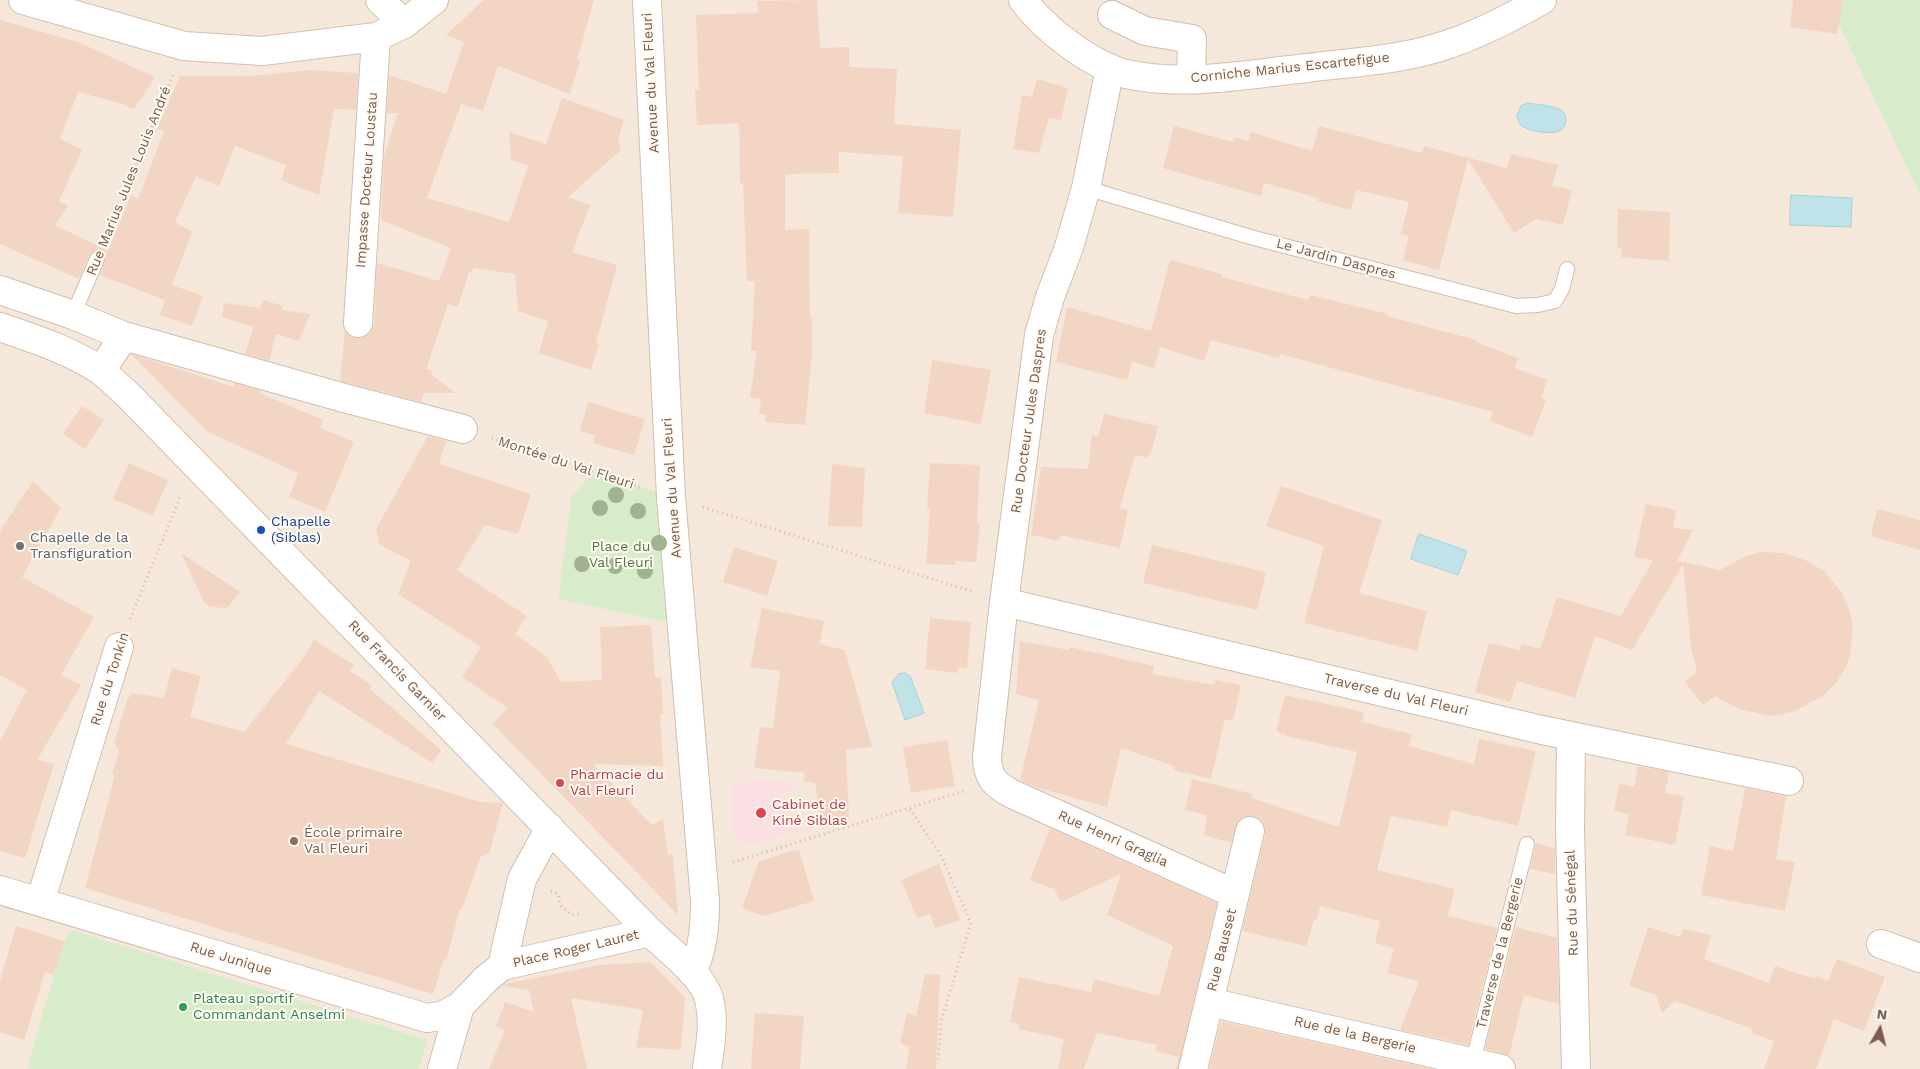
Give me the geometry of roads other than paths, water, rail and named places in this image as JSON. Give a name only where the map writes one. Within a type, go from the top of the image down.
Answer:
[{"type":"street","points":[[24,0],[184,46],[262,51],[376,36],[404,24],[434,0]]},
{"type":"street","points":[[380,0],[404,24]]},
{"type":"street","name":"Avenue du Val Fleuri","points":[[647,0],[671,497],[705,916],[700,957],[692,972]]},
{"type":"street","name":"Corniche Marius Escartefigue","points":[[1022,0],[1059,37],[1084,54],[1110,68],[1145,76],[1191,79],[1371,60],[1416,53],[1449,44],[1508,20],[1542,0]]},
{"type":"street","points":[[1112,16],[1145,31],[1192,39],[1191,79]]},
{"type":"street","name":"Impasse Docteur Loustau","points":[[358,323],[376,36]]},
{"type":"street","name":"Rue Docteur Jules Daspres","points":[[993,781],[988,770],[987,757],[1004,602],[1039,335],[1050,297],[1069,247],[1086,188],[1110,68]]},
{"type":"street","points":[[0,290],[73,314],[124,336],[344,398],[463,429]]},
{"type":"street","name":"Rue Francis Garnier","points":[[0,327],[57,347],[101,371],[129,396],[650,932],[692,972],[709,998],[712,1037],[707,1069]]},
{"type":"street","points":[[101,371],[124,336]]},
{"type":"street","name":"Traverse du Val Fleuri","points":[[1004,602],[1571,736],[1789,781]]},
{"type":"street","name":"Rue du Tonkin","points":[[40,902],[119,647]]},
{"type":"street","name":"Rue du Sénégal","points":[[1571,736],[1570,829],[1576,1069]]},
{"type":"street","name":"Rue Henri Graglia","points":[[993,781],[1012,794],[1235,894]]},
{"type":"street","name":"Place Roger Lauret","points":[[502,966],[522,880],[550,828]]},
{"type":"street","name":"Rue Bausset","points":[[1193,1069],[1250,830]]},
{"type":"street","name":"Rue Junique","points":[[0,890],[427,1018],[442,1016],[460,1006]]},
{"type":"street","name":"Place Roger Lauret","points":[[442,1069],[460,1006],[486,979],[502,966],[650,932]]},
{"type":"street","points":[[1881,944],[1920,958]]},
{"type":"street","name":"Rue de la Bergerie","points":[[1209,1002],[1501,1069]]},
{"type":"lane","name":"Le Jardin Daspres","points":[[1086,188],[1254,238],[1516,306],[1538,305],[1555,301],[1562,289],[1566,269]]},
{"type":"lane","name":"Rue Marius Jules Louis André","points":[[73,314],[97,259]]},
{"type":"lane","name":"Traverse de la Bergerie","points":[[1473,1062],[1527,844]]},
{"type":"water","points":[[1528,103],[1550,106],[1562,111],[1566,120],[1562,129],[1549,133],[1524,127],[1517,116],[1521,106]]},
{"type":"water","points":[[1791,195],[1852,198],[1851,227],[1790,225]]},
{"type":"water","points":[[1419,534],[1467,551],[1458,575],[1411,559]]},
{"type":"water","points":[[905,673],[910,676],[924,713],[905,720],[892,682],[899,674]]},
{"type":"place","name":"Chapelle (Siblas)","points":[[261,530]]},
{"type":"place","name":"Chapelle de la Transfiguration","points":[[20,546]]},
{"type":"place","name":"Pharmacie du Val Fleuri","points":[[560,783]]},
{"type":"place","name":"Cabinet de Kiné Siblas","points":[[761,813]]},
{"type":"place","name":"École primaire Val Fleuri","points":[[294,841]]},
{"type":"place","name":"Plateau sportif Commandant Anselmi","points":[[183,1007]]},
{"type":"park label","name":"Place du Val Fleuri","points":[[621,556]]}]
